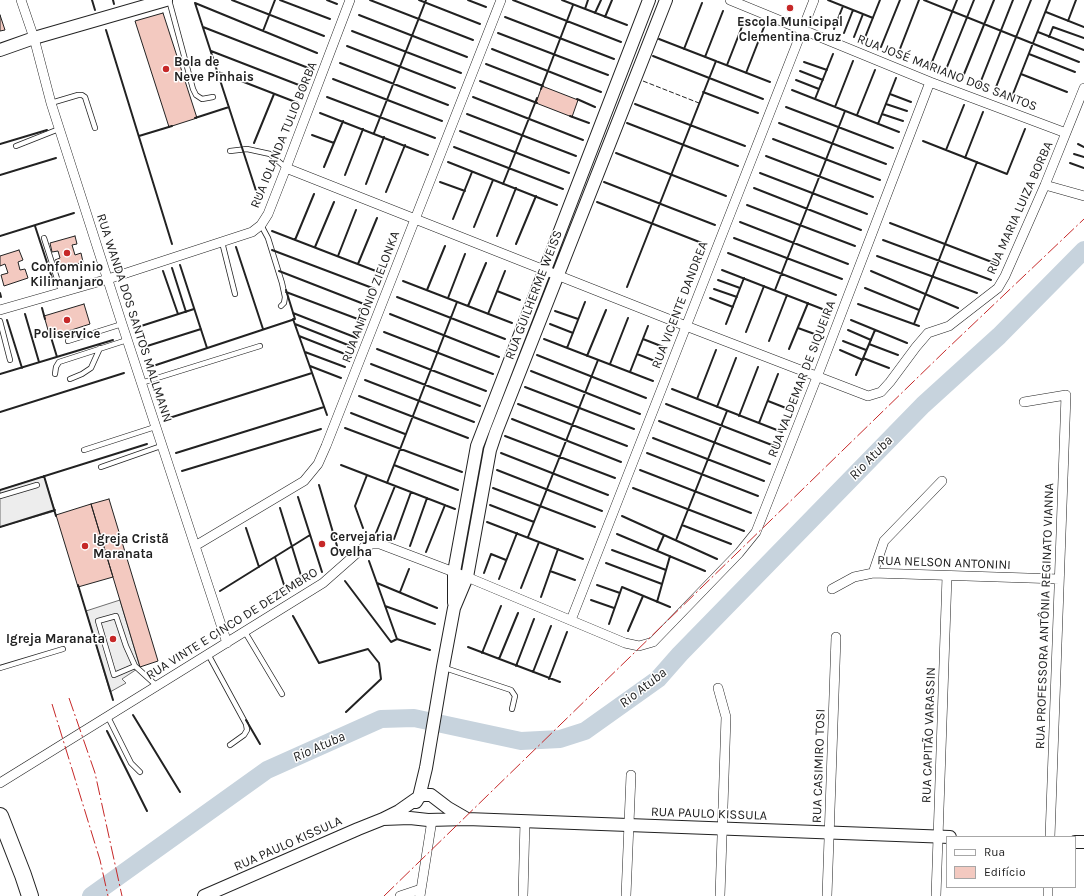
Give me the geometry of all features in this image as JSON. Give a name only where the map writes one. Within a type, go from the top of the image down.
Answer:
[{"type":"highway","points":[[0,816],[30,896]]},
{"type":"street","name":"RUA WANDA DOS SANTOS MALLMANN","points":[[21,0],[127,340],[227,643]]},
{"type":"street","points":[[0,50],[34,38],[168,0]]},
{"type":"street","name":"RUA IOLANDA TULIO BORBA","points":[[0,310],[61,291],[108,279],[222,240],[252,232],[261,224],[268,214],[350,0]]},
{"type":"street","name":"RUA ANTÔNIO ZIELONKA","points":[[195,546],[304,481],[318,464],[501,0]]},
{"type":"street","name":"RUA GUILHERME WEISS","points":[[419,797],[427,763],[454,608],[454,572],[477,446],[649,0]]},
{"type":"street","name":"RUA GUILHERME WEISS","points":[[454,608],[467,577],[490,450],[496,432],[666,0]]},
{"type":"street","name":"RUA JOSÉ MARIANO DOS SANTOS","points":[[730,0],[930,82],[1066,133]]},
{"type":"street","name":"RUA VICENTE DANDREA","points":[[571,620],[814,0]]},
{"type":"street","name":"RUA VALDEMAR DE SIQUEIRA","points":[[639,646],[653,642],[739,553],[756,532],[930,82]]},
{"type":"street","name":"RUA MARIA LUIZA BORBA","points":[[817,377],[868,396],[881,392],[928,333],[949,326],[998,288],[1005,276],[1045,184],[1084,88]]},
{"type":"street","points":[[286,168],[557,276],[817,377]]},
{"type":"street","points":[[1045,184],[1084,196]]},
{"type":"street","name":"RUA PROFESSORA ANTÔNIA REGINATO VIANNA","points":[[1024,402],[1066,396],[1050,836]]},
{"type":"street","points":[[873,573],[884,541],[942,481]]},
{"type":"street","name":"RUA VINTE E CINCO DE DEZEMBRO","points":[[0,783],[323,583],[364,547],[372,544],[380,544],[454,572],[625,643],[639,646]]},
{"type":"street","name":"RUA NELSON ANTONINI","points":[[832,590],[854,577],[873,573],[1059,579]]},
{"type":"street","name":"RUA CAPITÃO VARASSIN","points":[[936,896],[944,837],[947,576]]},
{"type":"street","name":"RUA CASIMIRO TOSI","points":[[827,896],[836,637]]},
{"type":"street","points":[[718,688],[726,717],[720,896]]},
{"type":"street","points":[[427,763],[430,781],[440,803],[440,811],[436,818],[428,820],[416,814],[416,801],[419,797],[427,794],[438,799]]},
{"type":"street","points":[[626,896],[631,775]]},
{"type":"street","name":"RUA PAULO KISSULA","points":[[204,896],[383,819],[399,811],[419,797]]},
{"type":"street","name":"RUA PAULO KISSULA","points":[[438,799],[448,808],[467,819]]},
{"type":"street","name":"RUA PAULO KISSULA","points":[[383,819],[467,819],[944,837]]},
{"type":"street","points":[[400,896],[421,893],[428,820]]},
{"type":"street","points":[[522,896],[525,821]]},
{"type":"lane","points":[[168,0],[193,89],[196,95],[202,99],[213,97]]},
{"type":"lane","points":[[52,103],[82,95],[85,98],[95,128]]},
{"type":"lane","points":[[16,146],[60,128]]},
{"type":"lane","points":[[230,150],[247,149],[270,154],[286,168]]},
{"type":"lane","points":[[261,224],[268,238],[282,283],[285,297],[284,303],[281,306]]},
{"type":"lane","points":[[44,238],[61,291]]},
{"type":"lane","points":[[222,240],[235,294]]},
{"type":"lane","points":[[0,321],[10,360]]},
{"type":"lane","points":[[68,341],[122,324]]},
{"type":"lane","points":[[56,374],[56,367],[59,362],[127,340]]},
{"type":"lane","points":[[141,382],[260,346]]},
{"type":"lane","points":[[70,379],[91,368],[100,348]]},
{"type":"lane","points":[[84,450],[155,427]]},
{"type":"lane","points":[[101,467],[161,446]]},
{"type":"lane","points":[[0,496],[37,485]]},
{"type":"lane","points":[[135,666],[114,675],[98,621],[116,616],[126,646],[135,666],[157,686]]},
{"type":"lane","points":[[245,632],[282,694]]},
{"type":"lane","points":[[0,668],[63,648]]},
{"type":"lane","points":[[208,654],[246,724],[247,730],[244,736],[230,744]]},
{"type":"lane","points":[[443,667],[511,690],[514,692],[515,696],[512,709]]},
{"type":"lane","points":[[108,716],[131,763],[140,772]]},
{"type":"shaded area","points":[[44,476],[55,511],[0,527],[0,490]]},
{"type":"shaded area","name":"Igreja Maranata","points":[[120,600],[140,667],[122,679],[126,683],[110,692],[86,611]]},
{"type":"building","name":"Bola de Neve Pinhais","points":[[163,13],[197,118],[169,127],[135,21]]},
{"type":"building","points":[[0,15],[5,30],[0,31]]},
{"type":"building","points":[[542,86],[578,100],[572,117],[536,103]]},
{"type":"building","name":"Confominio Kilimanjaro","points":[[75,236],[77,244],[72,245],[75,255],[81,253],[83,262],[58,270],[55,260],[60,258],[58,251],[52,252],[50,243]]},
{"type":"building","points":[[19,250],[23,260],[18,262],[20,270],[25,269],[28,278],[4,286],[1,275],[8,273],[5,264],[0,266],[0,256]]},
{"type":"building","name":"Poliservice","points":[[84,304],[90,324],[50,337],[44,316]]},
{"type":"building","points":[[109,499],[158,661],[140,667],[91,504]]},
{"type":"building","name":"Igreja Cristã Maranata","points":[[91,504],[113,577],[78,587],[56,515]]},
{"type":"waterway","name":"Rio Atuba","points":[[91,896],[267,770],[381,719],[414,718],[521,741],[560,739],[585,731],[658,679],[680,654],[923,405],[999,336],[1084,250]]},
{"type":"fence","points":[[643,81],[699,103]]},
{"type":"wall","points":[[92,0],[95,10]]},
{"type":"wall","points":[[113,0],[114,4]]},
{"type":"wall","points":[[232,0],[324,36]]},
{"type":"wall","points":[[263,31],[275,0]]},
{"type":"wall","points":[[280,0],[330,19]]},
{"type":"wall","points":[[327,0],[337,4]]},
{"type":"wall","points":[[370,0],[473,40]]},
{"type":"wall","points":[[419,0],[480,24]]},
{"type":"wall","points":[[374,133],[426,0]]},
{"type":"wall","points":[[468,0],[486,7]]},
{"type":"wall","points":[[513,0],[621,42]]},
{"type":"wall","points":[[562,0],[627,25]]},
{"type":"wall","points":[[585,9],[588,0]]},
{"type":"wall","points":[[595,13],[601,0]]},
{"type":"wall","points":[[605,17],[612,0]]},
{"type":"wall","points":[[828,0],[873,18]]},
{"type":"wall","points":[[864,40],[880,0]]},
{"type":"wall","points":[[881,47],[900,0]]},
{"type":"wall","points":[[898,54],[919,0]]},
{"type":"wall","points":[[924,0],[1079,62]]},
{"type":"wall","points":[[930,67],[957,0]]},
{"type":"wall","points":[[945,72],[974,0]]},
{"type":"wall","points":[[962,79],[994,0]]},
{"type":"wall","points":[[979,86],[1013,0]]},
{"type":"wall","points":[[994,92],[1031,0]]},
{"type":"wall","points":[[1011,99],[1050,0]]},
{"type":"wall","points":[[1068,21],[1076,0]]},
{"type":"wall","points":[[195,3],[260,203]]},
{"type":"wall","points":[[195,3],[317,53]]},
{"type":"wall","points":[[684,49],[702,3]]},
{"type":"wall","points":[[541,89],[573,5]]},
{"type":"wall","points":[[834,29],[843,6]]},
{"type":"wall","points":[[844,33],[853,10]]},
{"type":"wall","points":[[705,57],[723,11]]},
{"type":"wall","points":[[1046,12],[1084,27]]},
{"type":"wall","points":[[854,37],[863,14]]},
{"type":"wall","points":[[359,15],[467,57]]},
{"type":"wall","points":[[505,17],[614,59]]},
{"type":"wall","points":[[727,65],[745,19]]},
{"type":"wall","points":[[203,27],[311,69]]},
{"type":"wall","points":[[746,73],[764,27]]},
{"type":"wall","points":[[1049,37],[1053,27],[1084,38]]},
{"type":"wall","points":[[106,30],[172,244]]},
{"type":"wall","points":[[352,31],[461,73]]},
{"type":"wall","points":[[1038,32],[1084,50]]},
{"type":"wall","points":[[498,33],[608,75]]},
{"type":"wall","points":[[659,39],[770,82]]},
{"type":"wall","points":[[347,46],[455,88]]},
{"type":"wall","points":[[492,49],[601,92]]},
{"type":"wall","points":[[211,51],[304,87]]},
{"type":"wall","points":[[815,99],[833,54]]},
{"type":"wall","points":[[1029,54],[1075,72]]},
{"type":"wall","points":[[653,56],[763,99]]},
{"type":"wall","points":[[627,287],[716,61]]},
{"type":"wall","points":[[835,107],[853,61]]},
{"type":"wall","points":[[804,62],[827,70]]},
{"type":"wall","points":[[340,63],[448,105]]},
{"type":"wall","points":[[486,64],[543,86]]},
{"type":"wall","points":[[857,115],[875,70]]},
{"type":"wall","points":[[800,71],[823,80]]},
{"type":"wall","points":[[218,72],[298,103]]},
{"type":"wall","points":[[1021,74],[1067,92]]},
{"type":"wall","points":[[878,124],[896,78]]},
{"type":"wall","points":[[333,79],[442,121]]},
{"type":"wall","points":[[796,80],[819,89]]},
{"type":"wall","points":[[480,81],[537,103]]},
{"type":"wall","points":[[792,90],[899,132]]},
{"type":"wall","points":[[703,92],[758,113]]},
{"type":"wall","points":[[254,143],[274,94]]},
{"type":"wall","points":[[890,94],[911,102]]},
{"type":"wall","points":[[327,97],[435,138]]},
{"type":"wall","points":[[473,97],[583,140]]},
{"type":"wall","points":[[503,184],[537,98]]},
{"type":"wall","points":[[577,99],[595,107]]},
{"type":"wall","points":[[635,104],[745,146]]},
{"type":"wall","points":[[886,104],[907,111]]},
{"type":"wall","points":[[946,150],[964,105]]},
{"type":"wall","points":[[195,118],[229,107]]},
{"type":"wall","points":[[786,107],[893,148]]},
{"type":"wall","points":[[775,290],[845,111]]},
{"type":"wall","points":[[965,158],[983,112]]},
{"type":"wall","points":[[320,113],[428,155]]},
{"type":"wall","points":[[467,114],[576,156]]},
{"type":"wall","points":[[882,114],[903,121]]},
{"type":"wall","points":[[570,116],[589,123]]},
{"type":"wall","points":[[324,167],[343,121]]},
{"type":"wall","points":[[627,123],[738,166]]},
{"type":"wall","points":[[779,123],[886,164]]},
{"type":"wall","points":[[139,136],[172,126]]},
{"type":"wall","points":[[345,175],[363,129]]},
{"type":"wall","points":[[923,141],[1007,174],[1025,129]]},
{"type":"wall","points":[[0,144],[47,130]]},
{"type":"wall","points":[[460,131],[569,173]]},
{"type":"wall","points":[[312,135],[334,143]]},
{"type":"wall","points":[[366,184],[384,137]]},
{"type":"wall","points":[[773,139],[880,180]]},
{"type":"wall","points":[[1078,144],[1084,147]]},
{"type":"wall","points":[[386,192],[405,145]]},
{"type":"wall","points":[[454,147],[563,189]]},
{"type":"wall","points":[[616,153],[726,196]]},
{"type":"wall","points":[[1074,154],[1084,157]]},
{"type":"wall","points":[[766,156],[873,197]]},
{"type":"wall","points":[[0,175],[56,158]]},
{"type":"wall","points":[[448,162],[557,205]]},
{"type":"wall","points":[[914,324],[977,162]]},
{"type":"wall","points":[[1070,163],[1084,168]]},
{"type":"wall","points":[[453,219],[472,172]]},
{"type":"wall","points":[[760,173],[867,214]]},
{"type":"wall","points":[[474,227],[493,180]]},
{"type":"wall","points":[[440,182],[465,191]]},
{"type":"wall","points":[[604,182],[715,225]]},
{"type":"wall","points":[[497,236],[516,188]]},
{"type":"wall","points":[[754,188],[861,230]]},
{"type":"wall","points":[[295,240],[314,194]]},
{"type":"wall","points":[[516,244],[536,196]]},
{"type":"wall","points":[[315,247],[334,202]]},
{"type":"wall","points":[[597,202],[707,245]]},
{"type":"wall","points":[[747,205],[855,246]]},
{"type":"wall","points":[[338,256],[356,210]]},
{"type":"wall","points":[[0,236],[74,213]]},
{"type":"wall","points":[[358,264],[377,218]]},
{"type":"wall","points":[[740,222],[848,264]]},
{"type":"wall","points":[[890,223],[997,264]]},
{"type":"wall","points":[[35,226],[53,281]]},
{"type":"wall","points":[[272,231],[381,273]]},
{"type":"wall","points":[[734,238],[842,279]]},
{"type":"wall","points":[[883,240],[991,280]]},
{"type":"wall","points":[[427,290],[445,246]]},
{"type":"wall","points":[[236,247],[263,329]]},
{"type":"wall","points":[[272,250],[375,289]]},
{"type":"wall","points":[[728,253],[836,295]]},
{"type":"wall","points":[[448,298],[465,254]]},
{"type":"wall","points":[[877,256],[977,293]]},
{"type":"wall","points":[[468,306],[486,263]]},
{"type":"wall","points":[[180,265],[207,348]]},
{"type":"wall","points":[[172,268],[186,312]]},
{"type":"wall","points":[[722,270],[830,312]]},
{"type":"wall","points":[[163,271],[178,314]]},
{"type":"wall","points":[[279,271],[369,306]]},
{"type":"wall","points":[[488,314],[505,271]]},
{"type":"wall","points":[[871,271],[958,308]]},
{"type":"wall","points":[[726,324],[744,278]]},
{"type":"wall","points":[[718,280],[740,288]]},
{"type":"wall","points":[[403,281],[512,323]]},
{"type":"wall","points":[[746,332],[764,286]]},
{"type":"wall","points":[[865,288],[919,310]]},
{"type":"wall","points":[[714,289],[737,297]]},
{"type":"wall","points":[[286,290],[295,319],[293,319],[327,415]]},
{"type":"wall","points":[[497,291],[520,300]]},
{"type":"wall","points":[[286,292],[363,321]]},
{"type":"wall","points":[[0,293],[1,297]]},
{"type":"wall","points":[[769,341],[787,295]]},
{"type":"wall","points":[[397,297],[505,339]]},
{"type":"wall","points":[[710,298],[733,307]]},
{"type":"wall","points":[[387,483],[457,302]]},
{"type":"wall","points":[[567,348],[585,302]]},
{"type":"wall","points":[[789,349],[808,303]]},
{"type":"wall","points":[[858,304],[919,326]]},
{"type":"wall","points":[[42,308],[45,319]]},
{"type":"wall","points":[[138,327],[194,309]]},
{"type":"wall","points":[[587,356],[606,310]]},
{"type":"wall","points":[[555,311],[578,319]]},
{"type":"wall","points":[[293,313],[357,338]]},
{"type":"wall","points":[[25,314],[39,362]]},
{"type":"wall","points":[[390,314],[499,357]]},
{"type":"wall","points":[[610,364],[628,318]]},
{"type":"wall","points":[[150,367],[295,319]]},
{"type":"wall","points":[[7,320],[22,368]]},
{"type":"wall","points":[[851,320],[907,343]]},
{"type":"wall","points":[[295,324],[353,347]]},
{"type":"wall","points":[[550,324],[573,333]]},
{"type":"wall","points":[[630,372],[648,326]]},
{"type":"wall","points":[[798,328],[820,336]]},
{"type":"wall","points":[[144,347],[201,329]]},
{"type":"wall","points":[[848,330],[871,340]]},
{"type":"wall","points":[[856,375],[875,330]]},
{"type":"wall","points":[[384,332],[493,374]]},
{"type":"wall","points":[[50,334],[57,357]]},
{"type":"wall","points":[[299,336],[350,356]]},
{"type":"wall","points":[[544,339],[653,381]]},
{"type":"wall","points":[[643,339],[666,348]]},
{"type":"wall","points":[[0,374],[113,340]]},
{"type":"wall","points":[[843,341],[866,350]]},
{"type":"wall","points":[[869,344],[898,355]]},
{"type":"wall","points":[[377,349],[486,391]]},
{"type":"wall","points":[[697,399],[716,350]]},
{"type":"wall","points":[[840,350],[863,360]]},
{"type":"wall","points":[[305,352],[345,367]]},
{"type":"wall","points":[[637,354],[660,363]]},
{"type":"wall","points":[[537,355],[646,398]]},
{"type":"wall","points":[[717,407],[736,358]]},
{"type":"wall","points":[[863,358],[889,368]]},
{"type":"wall","points":[[528,537],[598,360]]},
{"type":"wall","points":[[371,364],[480,406]]},
{"type":"wall","points":[[310,366],[341,378]]},
{"type":"wall","points":[[739,416],[758,367]]},
{"type":"wall","points":[[531,371],[640,414]]},
{"type":"wall","points":[[0,412],[124,373]]},
{"type":"wall","points":[[166,419],[312,373]]},
{"type":"wall","points":[[759,423],[778,374]]},
{"type":"wall","points":[[365,380],[474,422]]},
{"type":"wall","points":[[525,387],[634,429]]},
{"type":"wall","points":[[672,389],[782,432]]},
{"type":"wall","points":[[359,396],[468,438]]},
{"type":"wall","points":[[768,401],[791,410]]},
{"type":"wall","points":[[518,404],[627,446]]},
{"type":"wall","points":[[666,404],[777,447]]},
{"type":"wall","points":[[176,453],[324,407]]},
{"type":"wall","points":[[676,540],[727,411]]},
{"type":"wall","points":[[351,413],[405,434]]},
{"type":"wall","points":[[512,419],[621,462]]},
{"type":"wall","points":[[659,421],[770,464]]},
{"type":"wall","points":[[345,428],[462,472]]},
{"type":"wall","points":[[182,471],[321,429]]},
{"type":"wall","points":[[505,436],[615,478]]},
{"type":"wall","points":[[653,438],[764,481]]},
{"type":"wall","points":[[0,490],[147,444]]},
{"type":"wall","points":[[501,453],[608,495]]},
{"type":"wall","points":[[647,453],[758,496]]},
{"type":"wall","points":[[341,465],[455,509]]},
{"type":"wall","points":[[394,465],[458,490]]},
{"type":"wall","points":[[497,470],[602,511]]},
{"type":"wall","points":[[640,470],[751,513]]},
{"type":"wall","points":[[363,528],[355,506],[367,475]]},
{"type":"wall","points":[[44,476],[56,516]]},
{"type":"wall","points":[[319,485],[337,546]]},
{"type":"wall","points":[[376,533],[395,486]]},
{"type":"wall","points":[[493,488],[595,527]]},
{"type":"wall","points":[[633,488],[744,531]]},
{"type":"wall","points":[[394,539],[411,492]]},
{"type":"wall","points":[[298,497],[322,572]]},
{"type":"wall","points":[[410,546],[427,498]]},
{"type":"wall","points":[[426,552],[445,505]]},
{"type":"wall","points":[[490,505],[534,522]]},
{"type":"wall","points":[[280,508],[303,582]]},
{"type":"wall","points":[[0,527],[55,510]]},
{"type":"wall","points":[[622,516],[717,559]]},
{"type":"wall","points":[[487,522],[583,559]]},
{"type":"wall","points":[[682,525],[731,544]]},
{"type":"wall","points":[[246,528],[259,567]]},
{"type":"wall","points":[[499,579],[517,533]]},
{"type":"wall","points":[[617,534],[705,571]]},
{"type":"wall","points":[[220,591],[310,535]]},
{"type":"wall","points":[[657,551],[664,535]]},
{"type":"wall","points":[[521,588],[539,542]]},
{"type":"wall","points":[[541,597],[558,549]]},
{"type":"wall","points":[[612,550],[666,570]]},
{"type":"wall","points":[[484,573],[491,554],[506,560]]},
{"type":"wall","points":[[657,602],[670,556]]},
{"type":"wall","points":[[275,557],[287,594]]},
{"type":"wall","points":[[369,561],[397,639]]},
{"type":"wall","points":[[606,563],[662,584]]},
{"type":"wall","points":[[400,592],[409,569]]},
{"type":"wall","points":[[550,571],[575,580]]},
{"type":"wall","points":[[345,581],[391,642],[397,639],[430,650]]},
{"type":"wall","points":[[377,583],[437,608]]},
{"type":"wall","points":[[78,585],[113,700]]},
{"type":"wall","points":[[597,585],[620,593]]},
{"type":"wall","points":[[609,624],[622,587],[670,607]]},
{"type":"wall","points":[[628,631],[643,596]]},
{"type":"wall","points":[[591,600],[614,608]]},
{"type":"wall","points":[[385,606],[435,624]]},
{"type":"wall","points":[[482,653],[501,606]]},
{"type":"wall","points":[[499,659],[518,613]]},
{"type":"wall","points":[[293,616],[319,663],[368,649],[379,663],[381,679],[346,712]]},
{"type":"wall","points":[[516,666],[534,619]]},
{"type":"wall","points":[[533,672],[551,626]]},
{"type":"wall","points":[[549,679],[567,632]]},
{"type":"wall","points":[[468,647],[560,682]]},
{"type":"wall","points":[[133,715],[180,792]]},
{"type":"wall","points":[[246,720],[260,744]]},
{"type":"wall","points":[[107,731],[147,811]]},
{"type":"power","points":[[384,896],[947,349],[1084,219]]},
{"type":"power","points":[[69,698],[95,773],[122,896]]},
{"type":"power","points":[[52,704],[100,860],[108,896]]},
{"type":"place","name":"Escola Municipal Clementina Cruz","points":[[790,8]]},
{"type":"place","name":"Bola de Neve Pinhais","points":[[166,69]]},
{"type":"place","name":"Confominio Kilimanjaro","points":[[67,253]]},
{"type":"place","name":"Poliservice","points":[[67,320]]},
{"type":"place","name":"Cervejaria Ovelha","points":[[322,544]]},
{"type":"place","name":"Igreja Cristã Maranata","points":[[85,546]]},
{"type":"place","name":"Igreja Maranata","points":[[113,639]]}]
